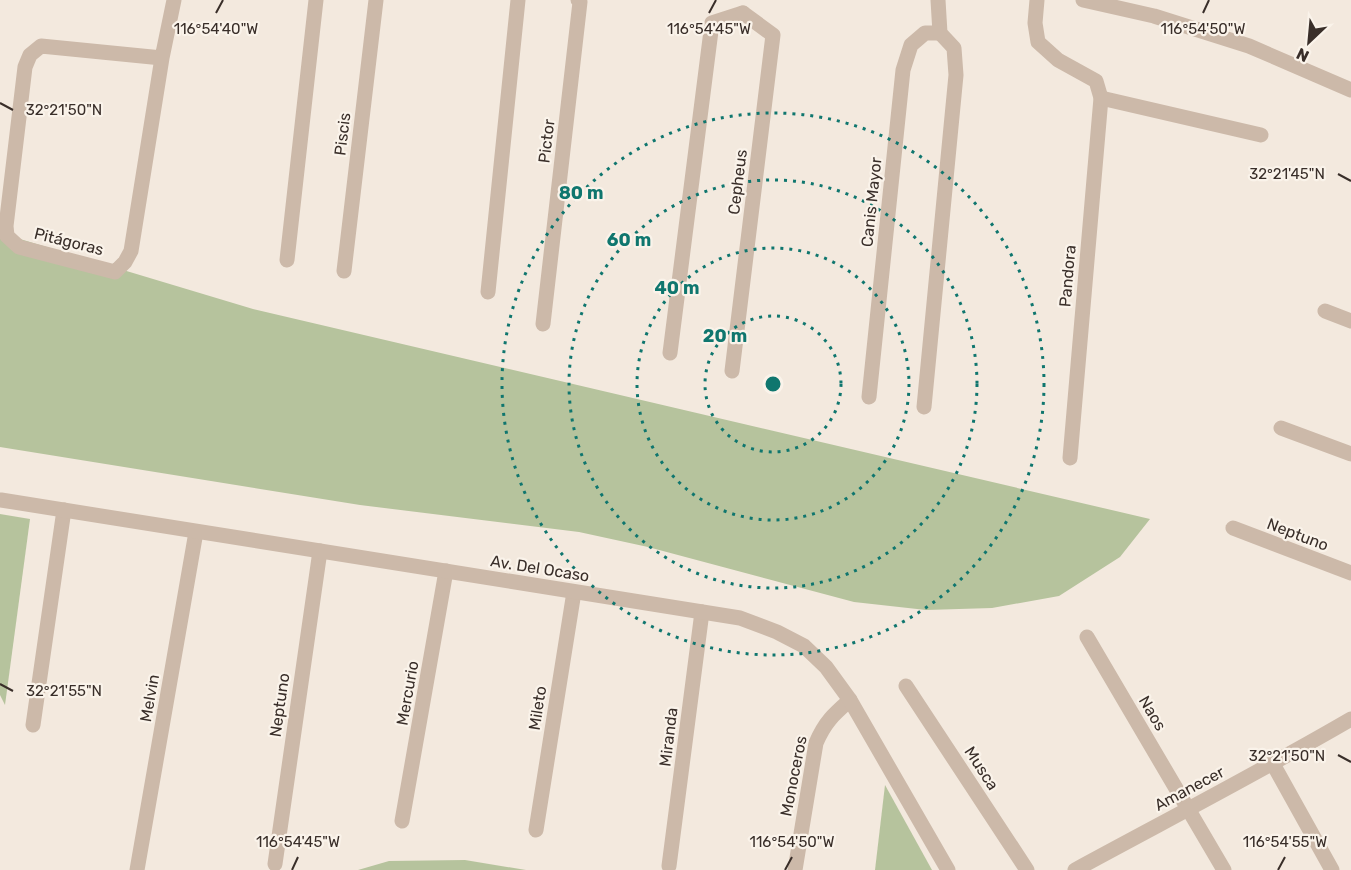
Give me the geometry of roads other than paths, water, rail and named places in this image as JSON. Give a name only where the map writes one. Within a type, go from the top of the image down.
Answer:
[{"type":"street","name":"Pitágoras","points":[[162,58],[41,46],[30,56],[25,67],[6,226],[7,236],[19,247],[116,272],[125,262],[131,251],[162,58],[174,0]]},
{"type":"street","points":[[287,260],[316,0]]},
{"type":"street","name":"Piscis","points":[[344,271],[376,0]]},
{"type":"street","points":[[488,292],[518,0]]},
{"type":"street","name":"Pictor","points":[[543,324],[580,2],[578,0]]},
{"type":"street","points":[[924,408],[956,75],[954,48],[940,33],[938,0]]},
{"type":"street","points":[[1037,0],[1035,23],[1038,42],[1058,60],[1096,81],[1101,98],[1261,135]]},
{"type":"street","points":[[1083,0],[1154,16],[1249,45],[1351,90]]},
{"type":"street","name":"Cepheus","points":[[670,353],[712,23],[744,6],[773,34],[732,371]]},
{"type":"street","name":"Canis Mayor","points":[[869,397],[903,70],[910,45],[925,33],[940,33]]},
{"type":"street","name":"Pandora","points":[[1070,458],[1101,98]]},
{"type":"street","points":[[1325,311],[1351,321]]},
{"type":"street","points":[[1281,428],[1351,454]]},
{"type":"street","name":"Av. Del Ocaso","points":[[1,500],[740,618],[777,632],[804,646],[826,667],[850,700],[948,870]]},
{"type":"street","points":[[33,725],[64,510]]},
{"type":"street","name":"Neptuno","points":[[1233,528],[1351,573]]},
{"type":"street","name":"Melvin","points":[[137,870],[196,532]]},
{"type":"street","name":"Neptuno","points":[[274,864],[320,551]]},
{"type":"street","name":"Mercurio","points":[[402,821],[446,571]]},
{"type":"street","name":"Mileto","points":[[536,830],[574,592]]},
{"type":"street","name":"Miranda","points":[[669,866],[702,612]]},
{"type":"street","name":"Naos","points":[[1087,637],[1224,870]]},
{"type":"street","name":"Musca","points":[[906,686],[1027,870]]},
{"type":"street","name":"Monoceros","points":[[795,870],[816,743],[829,719],[850,700]]},
{"type":"street","name":"Amanecer","points":[[1075,870],[1273,764],[1351,719]]},
{"type":"street","points":[[1273,764],[1332,870]]}]
